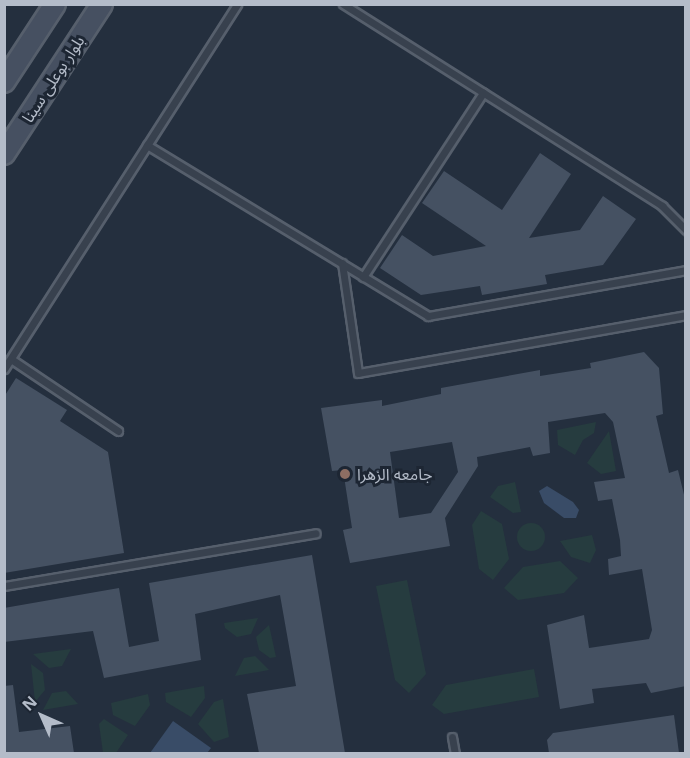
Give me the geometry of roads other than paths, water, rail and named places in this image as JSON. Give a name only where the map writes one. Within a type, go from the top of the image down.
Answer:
[{"type":"main road","points":[[4,82],[55,4]]},
{"type":"main road","name":"بلوار بوعلی سینا","points":[[4,154],[102,4]]},
{"type":"lane","points":[[4,369],[237,4]]},
{"type":"lane","points":[[343,4],[662,207],[686,230]]},
{"type":"lane","points":[[363,277],[483,93]]},
{"type":"lane","points":[[147,145],[428,316],[686,270]]},
{"type":"lane","points":[[342,263],[358,373],[686,315]]},
{"type":"lane","points":[[11,359],[118,431]]},
{"type":"lane","points":[[4,586],[316,533]]},
{"type":"lane","points":[[452,737],[455,753]]},
{"type":"water","points":[[547,486],[573,502],[579,510],[576,518],[564,518],[544,503],[539,491]]},
{"type":"water","points":[[173,721],[211,748],[207,753],[150,753]]},
{"type":"place","name":"جامعه الزهرا","points":[[345,474]]}]
